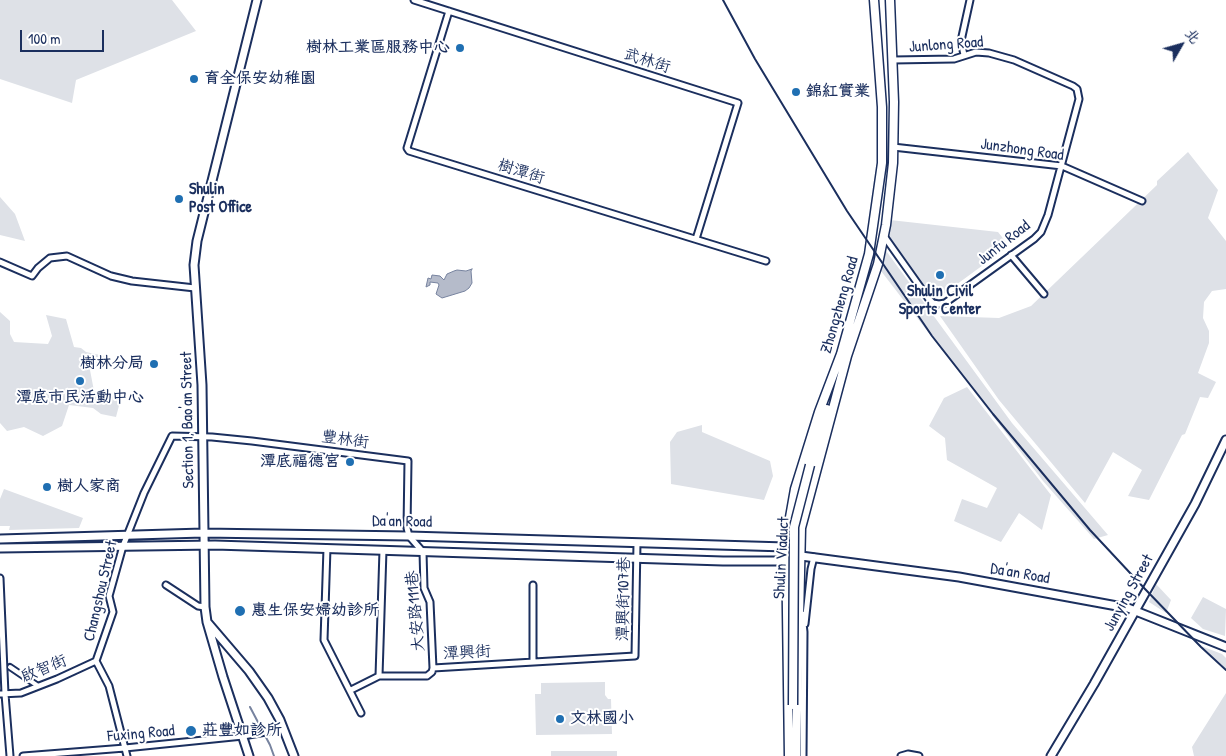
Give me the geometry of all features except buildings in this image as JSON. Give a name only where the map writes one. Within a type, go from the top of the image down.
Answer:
[{"type":"main road","name":"Zhongzheng Road","points":[[800,592],[801,528],[869,254],[882,163],[882,107],[874,0]]},
{"type":"main road","name":"Zhongzheng Road","points":[[786,612],[786,540],[795,489],[819,412],[844,355],[878,264],[886,225],[893,163],[893,60],[890,0]]},
{"type":"main road","points":[[874,222],[886,225]]},
{"type":"main road","name":"Shulin Viaduct","points":[[793,732],[794,527],[810,465],[844,355]]},
{"type":"main road","name":"Shulin Viaduct","points":[[789,756],[793,732],[800,592]]},
{"type":"main road","name":"Shulin Viaduct","points":[[786,612],[796,756]]},
{"type":"street","name":"Section 1, Bao'an Street","points":[[249,756],[222,677],[207,622],[205,607],[203,544],[204,437],[201,355],[194,265],[197,241],[257,0]]},
{"type":"street","name":"武林街","points":[[414,0],[738,103],[696,239]]},
{"type":"street","points":[[964,55],[961,41],[970,0]]},
{"type":"street","name":"樹潭街","points":[[449,11],[407,148],[409,151],[766,260]]},
{"type":"street","name":"Junlong Road","points":[[893,60],[954,59],[976,52],[989,53],[1014,60],[1073,86],[1078,89],[1080,94]]},
{"type":"street","name":"Junfu Road","points":[[884,236],[928,298],[933,303],[939,304],[945,303],[1034,239],[1046,224],[1080,94]]},
{"type":"street","name":"Junzhong Road","points":[[893,147],[1062,166],[1142,201]]},
{"type":"street","points":[[1011,255],[1044,294]]},
{"type":"street","points":[[0,262],[32,276],[50,258],[67,256],[110,276],[132,281],[195,288]]},
{"type":"street","name":"Changshou Street","points":[[127,756],[109,686],[96,662],[113,612],[109,596],[126,535],[172,436],[204,437]]},
{"type":"street","name":"豐林街","points":[[204,437],[252,441],[408,461],[407,528],[409,536]]},
{"type":"street","name":"Junying Street","points":[[1051,756],[1094,684],[1195,504],[1226,440]]},
{"type":"street","name":"Da'an Road","points":[[0,540],[203,533],[409,536],[786,547],[802,556]]},
{"type":"street","points":[[409,536],[423,552]]},
{"type":"street","name":"潭興街107巷","points":[[635,656],[637,543]]},
{"type":"street","name":"Da'an Road","points":[[0,548],[203,544],[636,558],[786,561],[802,556],[983,581],[1102,603],[1135,611],[1226,647]]},
{"type":"street","points":[[327,548],[324,640],[361,713]]},
{"type":"street","points":[[379,676],[383,550]]},
{"type":"street","name":"大安路111巷","points":[[423,552],[424,588],[430,602],[433,668]]},
{"type":"street","points":[[804,632],[814,557]]},
{"type":"street","points":[[0,578],[2,694],[10,756]]},
{"type":"street","points":[[166,585],[198,606],[205,607]]},
{"type":"street","points":[[533,585],[533,662]]},
{"type":"street","points":[[800,592],[804,632],[803,756]]},
{"type":"street","points":[[207,622],[249,670],[268,698],[284,729],[294,756]]},
{"type":"street","name":"潭興街","points":[[351,690],[379,676],[427,676],[432,672],[433,668],[635,656]]},
{"type":"street","name":"啟智街","points":[[2,694],[22,693],[96,662]]},
{"type":"street","points":[[10,667],[38,686]]},
{"type":"street","name":"Fuxing Road","points":[[23,756],[243,736],[284,729]]},
{"type":"street","points":[[901,756],[908,754],[919,756]]},
{"type":"shaded area","points":[[0,0],[172,0],[196,31],[76,80],[72,103],[0,79]]},
{"type":"shaded area","points":[[1188,152],[1218,190],[1208,218],[1226,241],[1226,289],[1212,291],[1204,302],[1203,318],[1209,331],[1209,343],[1198,373],[1216,382],[1208,398],[1200,397],[1185,434],[1182,435],[1149,500],[1128,496],[1142,470],[1113,452],[1085,503],[999,400],[940,316],[999,318],[1031,306],[1157,185],[1157,181]]},
{"type":"shaded area","points":[[0,197],[15,214],[25,241],[0,235]]},
{"type":"shaded area","name":"Shulin Civil Sports Center","points":[[890,220],[998,232],[1009,246],[930,304],[886,241]]},
{"type":"shaded area","points":[[884,248],[1012,423],[1108,535],[1094,539],[1043,481],[881,271]]},
{"type":"shaded area","points":[[0,312],[10,321],[10,334],[14,342],[48,344],[52,336],[46,315],[66,319],[74,347],[81,348],[86,352],[109,357],[90,370],[94,391],[121,398],[116,417],[101,414],[93,408],[69,405],[62,426],[43,436],[24,427],[7,431],[0,423]]},
{"type":"shaded area","points":[[967,387],[1051,495],[1042,530],[1019,513],[1001,542],[954,521],[962,499],[987,508],[997,488],[947,460],[945,438],[929,426],[944,398]]},
{"type":"shaded area","points":[[702,425],[702,432],[770,461],[773,476],[764,500],[671,484],[670,442],[677,432]]},
{"type":"shaded area","points":[[4,489],[83,518],[79,528],[9,530],[10,526],[0,526],[0,499]]},
{"type":"shaded area","points":[[1156,584],[1171,600],[1166,613],[1149,602]]},
{"type":"shaded area","points":[[1203,597],[1226,609],[1225,636],[1203,629],[1191,618]]},
{"type":"shaded area","points":[[1201,646],[1222,654],[1226,658],[1226,670]]},
{"type":"shaded area","points":[[605,682],[605,695],[608,699],[611,699],[612,734],[536,735],[535,694],[541,694],[541,683]]},
{"type":"shaded area","points":[[1226,693],[1226,756],[1194,756],[1192,747]]},
{"type":"shaded area","points":[[551,751],[617,751],[617,756],[551,756]]},
{"type":"water","points":[[472,269],[472,283],[465,291],[442,298],[436,294],[438,283],[430,282],[430,285],[426,287],[428,278],[431,279],[432,275],[440,276],[444,280],[447,274],[454,271]]},
{"type":"waterway","points":[[250,707],[274,756]]},
{"type":"railway","points":[[723,0],[755,59],[847,211],[932,336],[993,414],[1090,530],[1201,647],[1226,670]]},
{"type":"place","name":"樹林工業區服務中心","points":[[460,48]]},
{"type":"place","name":"育全保安幼稚園","points":[[194,79]]},
{"type":"place","name":"錦紅實業","points":[[796,92]]},
{"type":"place","name":"Shulin Post Office","points":[[179,199]]},
{"type":"place","name":"Shulin Civil Sports Center","points":[[940,275]]},
{"type":"place","name":"樹林分局","points":[[154,364]]},
{"type":"place","name":"潭底市民活動中心","points":[[80,381]]},
{"type":"place","name":"潭底福德宮","points":[[350,462]]},
{"type":"place","name":"樹人家商","points":[[47,487]]},
{"type":"place","name":"惠生保安婦幼診所","points":[[240,611]]},
{"type":"place","name":"文林國小","points":[[560,719]]},
{"type":"place","name":"莊豐如診所","points":[[191,731]]}]
